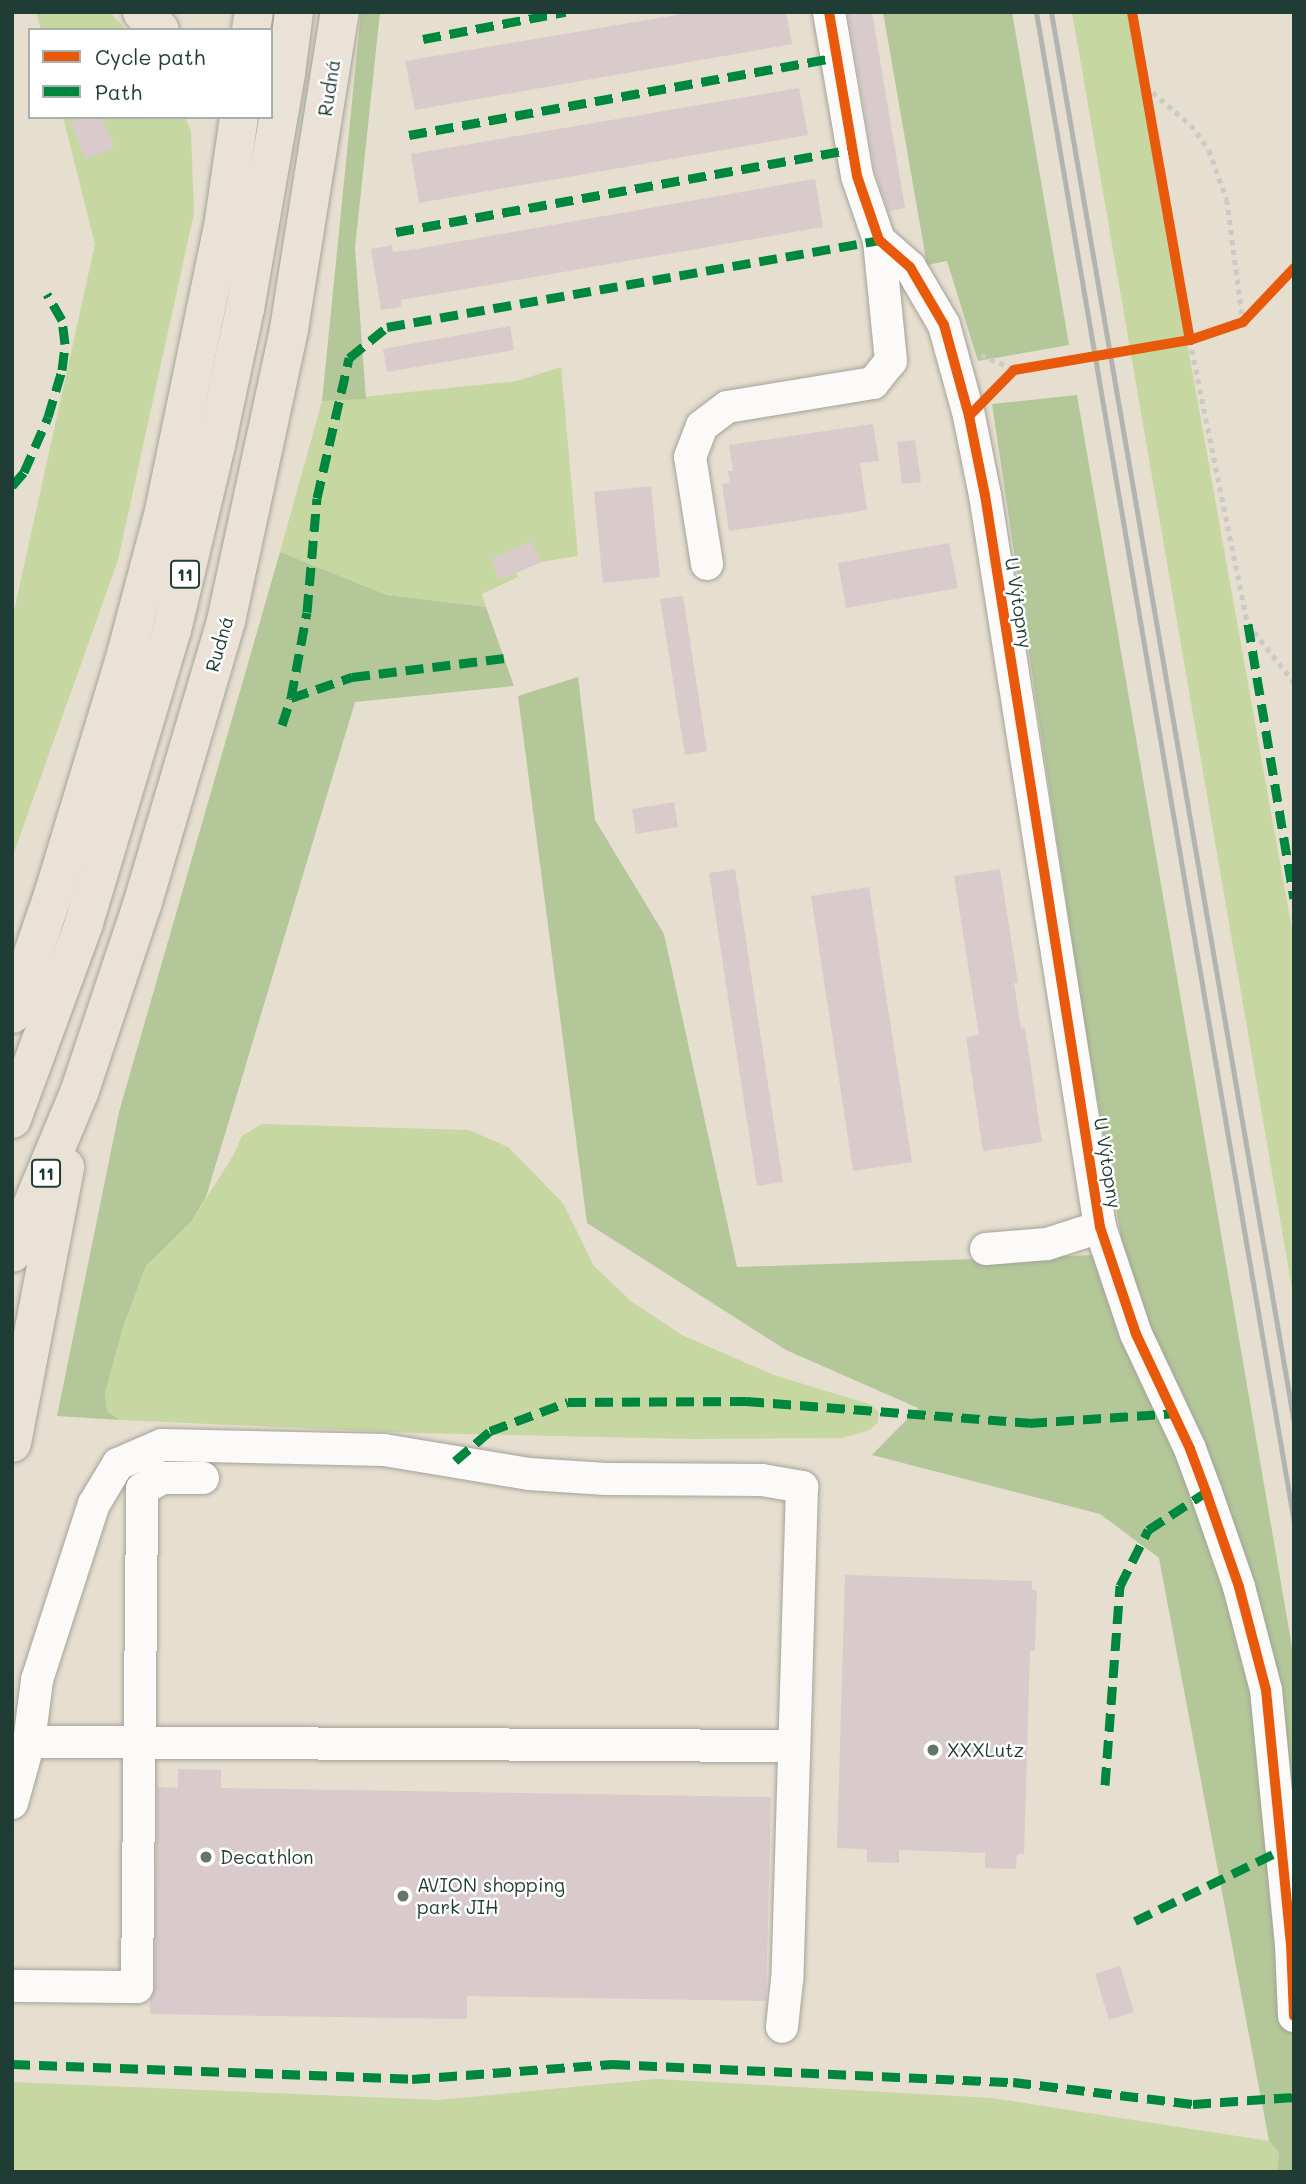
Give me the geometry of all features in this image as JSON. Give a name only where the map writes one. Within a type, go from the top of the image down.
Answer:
[{"type":"highway","points":[[142,12],[158,28]]},
{"type":"highway","name":"11","points":[[12,1119],[84,923],[172,630],[245,309],[294,12]]},
{"type":"highway","name":"Rudná","points":[[12,1252],[79,1093],[142,905],[226,621],[289,329],[340,12]]},
{"type":"highway","points":[[215,119],[221,161],[223,227]]},
{"type":"highway","points":[[12,1014],[53,895],[125,659],[164,511],[223,227],[239,119]]},
{"type":"highway","points":[[12,944],[42,880],[125,659]]},
{"type":"highway","points":[[12,1443],[79,1093]]},
{"type":"street","name":"U Výtopny","points":[[830,12],[857,176],[879,240],[910,267],[944,325],[969,416],[985,495],[1100,1227],[1136,1334],[1190,1449],[1206,1492],[1239,1587],[1266,1690],[1291,1944],[1294,2016]]},
{"type":"street","points":[[707,564],[690,457],[702,426],[727,407],[873,383],[891,361],[879,240]]},
{"type":"street","points":[[986,1249],[1047,1244],[1100,1227]]},
{"type":"street","points":[[12,1803],[29,1742],[37,1680],[94,1504],[118,1464],[162,1445],[384,1450],[529,1474],[606,1479],[762,1480],[803,1487],[786,1980],[782,2027]]},
{"type":"street","points":[[15,1986],[136,1987],[142,1489],[163,1478],[203,1478]]},
{"type":"street","points":[[29,1742],[794,1746]]},
{"type":"path","points":[[1143,74],[1147,99]]},
{"type":"path","points":[[1145,86],[1191,125],[1209,150],[1227,200],[1238,324]]},
{"type":"path","points":[[1238,324],[1252,313]]},
{"type":"path","points":[[1187,327],[1195,339],[1248,624],[1294,682]]},
{"type":"path","points":[[1176,343],[1195,339]]},
{"type":"path","points":[[1005,379],[1014,370],[1029,367]]},
{"type":"green space","points":[[36,12],[109,12],[125,28],[40,28]]},
{"type":"green space","points":[[361,12],[380,12],[355,248],[366,399],[322,401]]},
{"type":"green space","points":[[883,12],[1012,12],[1069,345],[978,361],[947,261],[927,265]]},
{"type":"green space","points":[[1072,12],[1128,12],[1294,941],[1294,1300]]},
{"type":"green space","points":[[64,119],[186,119],[191,132],[194,213],[118,560],[12,858],[12,620],[95,244]]},
{"type":"green space","points":[[561,367],[578,556],[541,562],[516,573],[518,577],[482,594],[486,607],[387,595],[280,552],[322,401],[517,381]]},
{"type":"green space","points":[[1077,395],[1294,1659],[1294,2172],[1277,2172],[1279,2153],[1269,2141],[1159,1558],[1100,1514],[872,1455],[918,1408],[786,1350],[587,1223],[518,696],[578,677],[595,820],[664,934],[737,1267],[1124,1254],[1083,1015],[992,404]]},
{"type":"green space","points":[[280,552],[387,595],[486,607],[514,686],[355,702],[206,1197],[191,1222],[146,1266],[124,1324],[105,1393],[107,1411],[120,1420],[57,1416],[119,1112]]},
{"type":"green space","points":[[262,1124],[469,1130],[508,1147],[563,1203],[594,1266],[632,1302],[682,1335],[774,1375],[869,1404],[878,1411],[878,1422],[870,1430],[843,1438],[694,1439],[416,1433],[120,1420],[107,1411],[105,1393],[124,1324],[146,1266],[191,1222],[233,1156],[242,1136]]},
{"type":"green space","points":[[656,2079],[992,2098],[1269,2141],[1279,2153],[1277,2172],[12,2172],[12,2082],[439,2100]]},
{"type":"building","points":[[694,12],[786,12],[792,44],[415,110],[405,61]]},
{"type":"building","points":[[848,12],[872,12],[905,208],[888,211],[875,171]]},
{"type":"building","points":[[799,88],[808,135],[419,203],[411,154]]},
{"type":"building","points":[[79,119],[103,119],[114,148],[85,159],[71,122]]},
{"type":"building","points":[[815,179],[823,227],[401,300],[402,307],[381,310],[371,249],[392,245],[393,252],[416,249]]},
{"type":"building","points":[[510,326],[514,350],[387,372],[383,349]]},
{"type":"building","points":[[873,424],[879,461],[860,463],[867,510],[729,531],[722,484],[730,483],[728,471],[733,471],[729,445]]},
{"type":"building","points":[[915,440],[921,482],[902,484],[897,442]]},
{"type":"building","points":[[651,486],[660,577],[603,583],[594,492]]},
{"type":"building","points":[[531,541],[541,562],[500,580],[491,559]]},
{"type":"building","points":[[949,543],[958,588],[846,608],[838,563]]},
{"type":"building","points":[[683,596],[707,751],[685,755],[660,599]]},
{"type":"building","points":[[674,802],[678,827],[636,834],[632,809]]},
{"type":"building","points":[[735,869],[783,1182],[757,1186],[709,873]]},
{"type":"building","points":[[1000,869],[1018,983],[1014,983],[1021,1029],[1025,1028],[1042,1142],[983,1151],[966,1037],[979,1035],[954,876]]},
{"type":"building","points":[[869,887],[912,1162],[853,1171],[811,896]]},
{"type":"building","name":"XXXLutz","points":[[845,1575],[1032,1581],[1032,1589],[1037,1591],[1035,1651],[1030,1651],[1024,1854],[1017,1854],[1016,1869],[985,1868],[985,1853],[899,1850],[899,1863],[867,1862],[867,1849],[837,1848]]},
{"type":"building","points":[[178,1769],[221,1770],[221,1788],[771,1797],[766,2001],[467,1996],[467,2019],[150,2014],[150,1999],[155,1987],[157,1787],[178,1788]]},
{"type":"building","points":[[1120,1966],[1134,2012],[1109,2020],[1095,1974]]},
{"type":"railway","points":[[1036,12],[1294,1523]]},
{"type":"railway","points":[[1051,12],[1294,1423]]},
{"type":"marked path","points":[[423,39],[565,12]]},
{"type":"marked path","points":[[409,135],[837,57]]},
{"type":"marked path","points":[[396,232],[852,149]]},
{"type":"marked path","points":[[291,698],[307,612],[317,498],[349,358],[387,327],[879,240]]},
{"type":"marked path","points":[[12,486],[24,472],[48,417],[62,370],[65,344],[62,320],[47,294]]},
{"type":"marked path","points":[[1248,624],[1294,898]]},
{"type":"marked path","points":[[282,725],[291,698],[352,677],[505,658]]},
{"type":"marked path","points":[[455,1461],[490,1431],[568,1402],[746,1401],[1029,1423],[1174,1413]]},
{"type":"marked path","points":[[1105,1785],[1120,1586],[1148,1530],[1206,1492]]},
{"type":"marked path","points":[[1135,1921],[1283,1849]]},
{"type":"marked path","points":[[12,2064],[412,2079],[612,2064],[1013,2082],[1193,2104],[1294,2097]]},
{"type":"cycle path","points":[[829,12],[857,176],[879,240],[910,267],[944,325],[969,416],[985,495],[1100,1227],[1136,1334],[1190,1449],[1206,1492],[1239,1587],[1266,1690],[1291,1944],[1294,2016]]},
{"type":"cycle path","points":[[1132,12],[1190,340]]},
{"type":"cycle path","points":[[969,416],[1014,370],[1190,340],[1243,322],[1294,268]]},
{"type":"place","name":"XXXLutz","points":[[933,1750]]},
{"type":"place","name":"Decathlon","points":[[206,1857]]},
{"type":"place","name":"AVION shopping park JIH","points":[[403,1896]]}]
